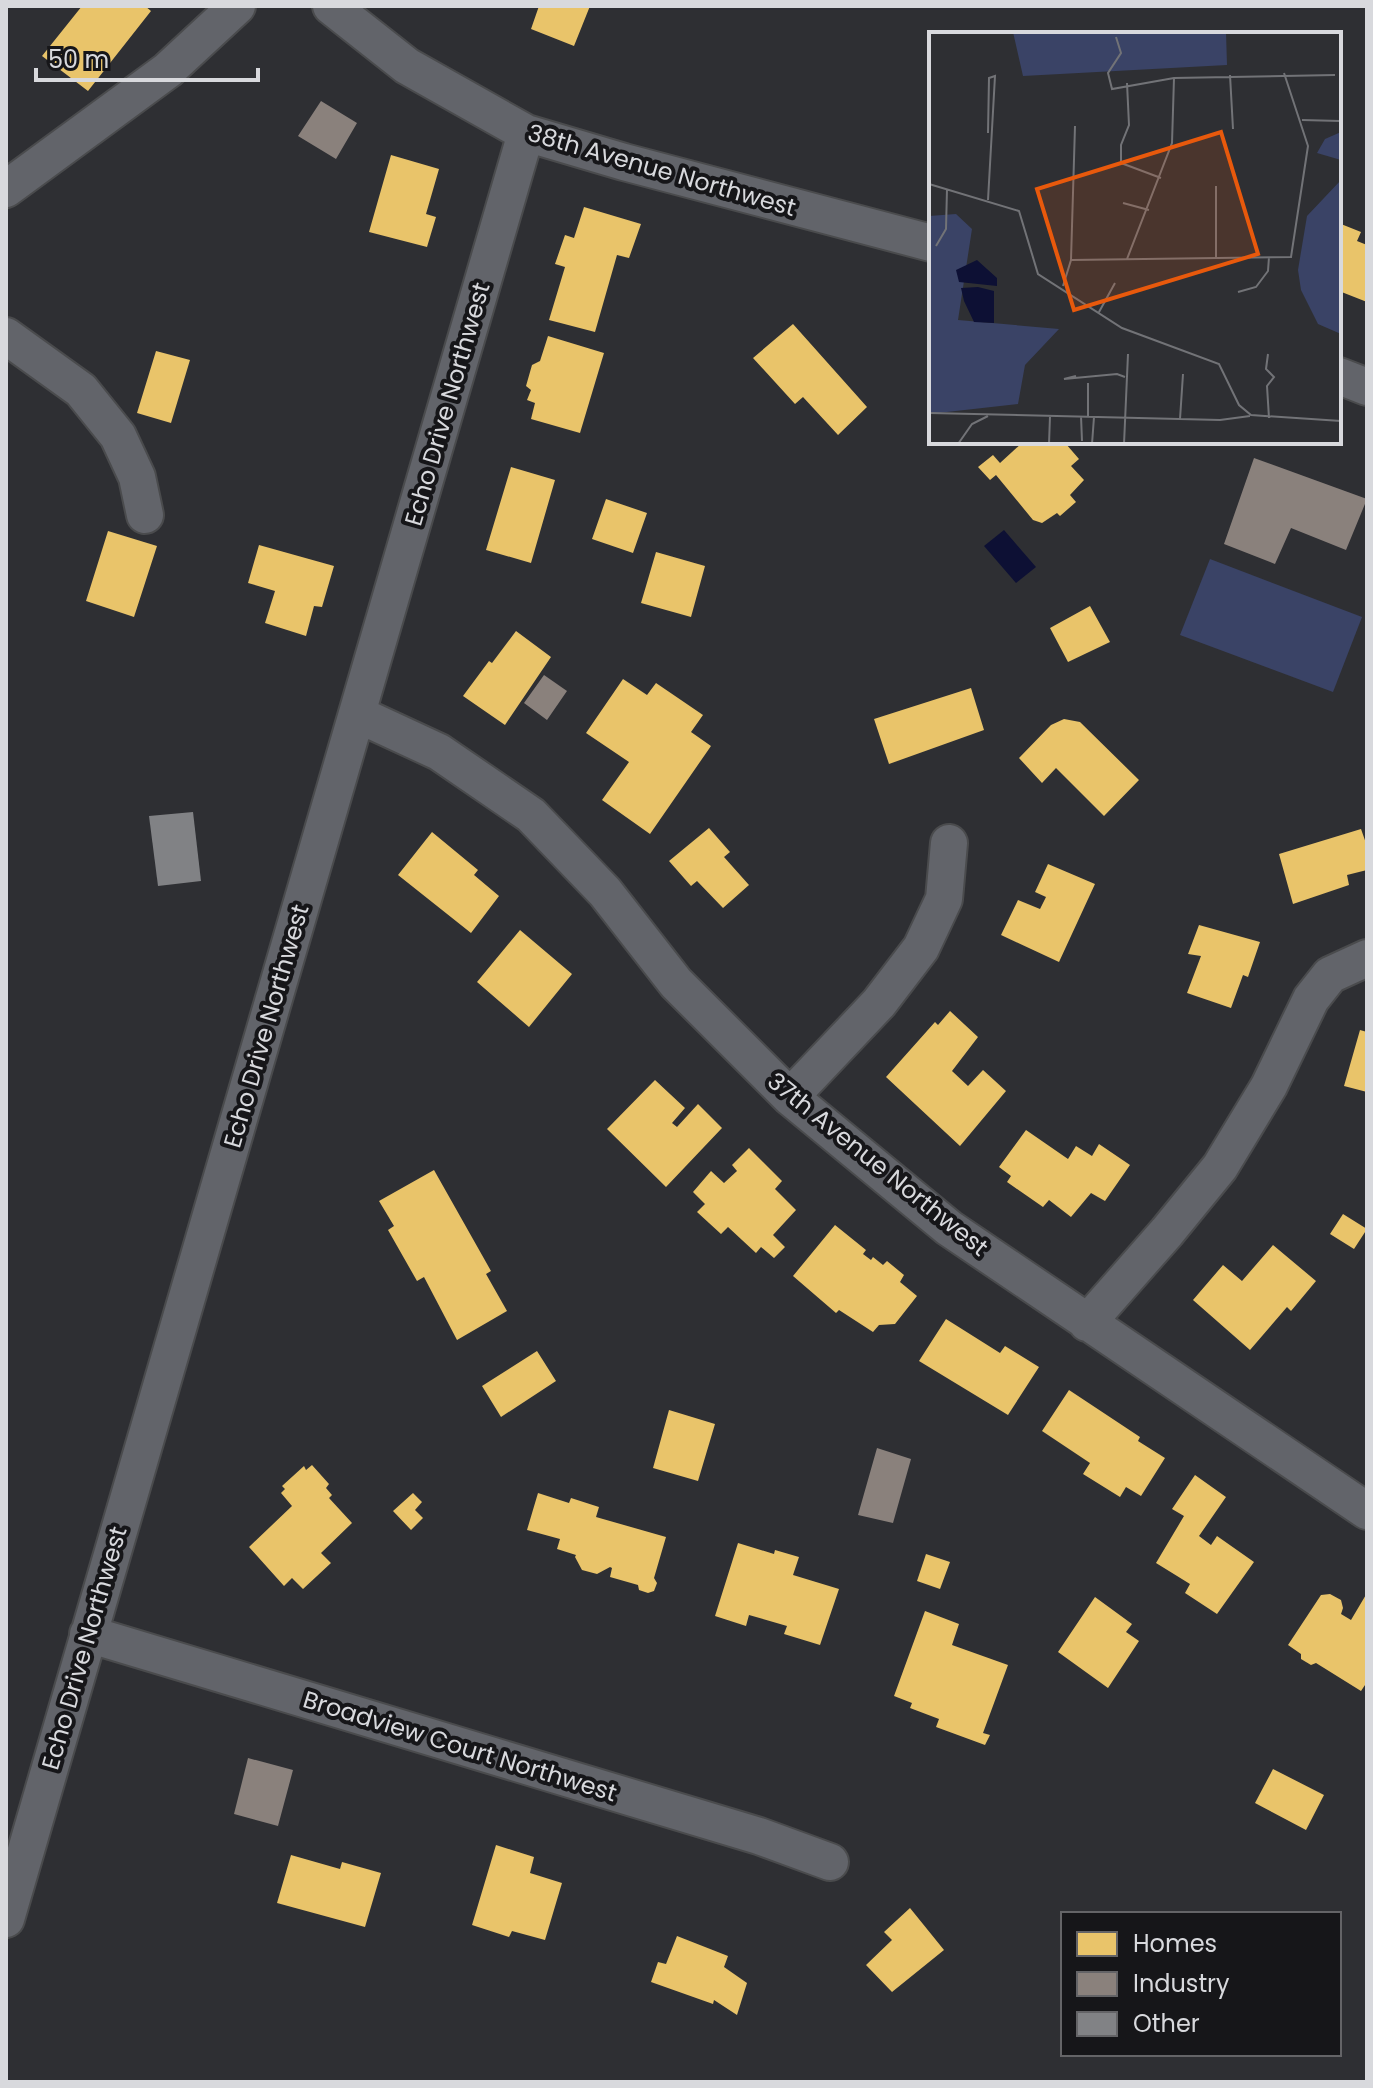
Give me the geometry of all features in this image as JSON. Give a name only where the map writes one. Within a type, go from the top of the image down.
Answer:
[{"type":"street","points":[[6,189],[168,70],[237,6]]},
{"type":"street","name":"38th Avenue Northwest","points":[[331,6],[407,66],[526,133],[929,242]]},
{"type":"street","name":"Echo Drive Northwest","points":[[6,1919],[526,133]]},
{"type":"street","points":[[6,336],[81,390],[118,436],[137,477],[145,515]]},
{"type":"street","points":[[1341,377],[1367,387]]},
{"type":"street","name":"37th Avenue Northwest","points":[[357,714],[439,752],[531,815],[605,892],[676,983],[790,1097],[949,1228],[1367,1511]]},
{"type":"street","points":[[790,1097],[879,1003],[921,948],[944,899],[949,843]]},
{"type":"street","points":[[1087,1323],[1220,1167],[1269,1086],[1311,999],[1330,975],[1367,958]]},
{"type":"street","name":"Broadview Court Northwest","points":[[88,1634],[759,1836],[830,1862]]},
{"type":"shaded area","points":[[1004,530],[1036,567],[1016,583],[984,546]]},
{"type":"shaded area","points":[[1210,559],[1362,617],[1333,692],[1180,635]]},
{"type":"building: Homes","points":[[82,6],[145,6],[151,11],[88,91],[42,56]]},
{"type":"building: Homes","points":[[539,6],[590,6],[574,46],[531,29]]},
{"type":"building: Homes","points":[[391,155],[439,169],[426,214],[436,217],[427,247],[369,232]]},
{"type":"building: Homes","points":[[584,207],[641,224],[629,258],[617,255],[595,332],[549,320],[565,267],[555,264],[565,235],[574,238]]},
{"type":"building: Homes","points":[[1341,224],[1361,232],[1357,241],[1367,245],[1367,302],[1341,292]]},
{"type":"building: Homes","points":[[793,324],[867,407],[838,435],[803,397],[795,404],[753,358]]},
{"type":"building: Homes","points":[[548,336],[604,353],[580,433],[531,419],[535,403],[527,400],[531,390],[526,386],[532,365],[540,361]]},
{"type":"building: Homes","points":[[156,351],[190,360],[171,423],[137,413]]},
{"type":"building: Homes","points":[[1021,444],[1066,444],[1079,459],[1071,466],[1084,480],[1070,495],[1076,502],[1060,516],[1057,513],[1042,523],[1033,520],[996,475],[990,480],[978,467],[993,455],[1000,463]]},
{"type":"building: Homes","points":[[511,467],[555,480],[531,563],[486,550]]},
{"type":"building: Homes","points":[[606,499],[647,513],[633,553],[592,539]]},
{"type":"building: Homes","points":[[108,531],[157,546],[134,617],[86,601]]},
{"type":"building: Homes","points":[[259,545],[334,566],[322,607],[314,606],[306,636],[265,623],[275,591],[248,583]]},
{"type":"building: Homes","points":[[656,552],[705,566],[691,617],[641,603]]},
{"type":"building: Homes","points":[[1090,606],[1110,642],[1068,662],[1050,628]]},
{"type":"building: Homes","points":[[516,631],[551,657],[505,725],[463,696]]},
{"type":"building: Homes","points":[[623,679],[647,695],[656,683],[703,715],[691,732],[711,746],[650,834],[602,800],[629,762],[586,733]]},
{"type":"building: Homes","points":[[971,688],[984,730],[889,764],[874,719]]},
{"type":"building: Homes","points":[[1064,719],[1080,722],[1139,780],[1104,816],[1056,768],[1042,783],[1019,758],[1051,725]]},
{"type":"building: Homes","points":[[709,828],[730,852],[724,857],[749,885],[723,908],[697,881],[691,886],[669,861]]},
{"type":"building: Homes","points":[[1361,829],[1367,846],[1367,870],[1347,875],[1349,885],[1293,904],[1279,854]]},
{"type":"building: Homes","points":[[432,832],[478,870],[474,875],[499,896],[471,933],[398,875]]},
{"type":"building: Homes","points":[[1048,864],[1095,884],[1059,962],[1001,935],[1018,900],[1040,909],[1046,897],[1035,892]]},
{"type":"building: Homes","points":[[1199,925],[1260,942],[1248,977],[1243,975],[1231,1008],[1187,993],[1201,956],[1188,954]]},
{"type":"building: Homes","points":[[520,930],[572,974],[529,1027],[477,982]]},
{"type":"building: Homes","points":[[950,1011],[978,1037],[952,1071],[968,1086],[983,1070],[1006,1091],[960,1146],[886,1077],[935,1022],[938,1025]]},
{"type":"building: Homes","points":[[1360,1030],[1367,1032],[1367,1092],[1344,1086]]},
{"type":"building: Homes","points":[[655,1080],[685,1108],[672,1123],[677,1127],[698,1104],[722,1128],[666,1187],[607,1129]]},
{"type":"building: Homes","points":[[1026,1130],[1068,1159],[1076,1146],[1092,1156],[1099,1144],[1130,1165],[1105,1201],[1091,1193],[1071,1217],[1049,1200],[1043,1207],[1007,1182],[1011,1176],[999,1167]]},
{"type":"building: Homes","points":[[749,1148],[782,1181],[775,1189],[796,1210],[773,1235],[785,1247],[774,1258],[761,1247],[756,1253],[728,1227],[721,1234],[697,1212],[705,1204],[693,1192],[711,1171],[724,1183],[737,1171],[732,1165]]},
{"type":"building: Homes","points":[[434,1170],[491,1271],[486,1274],[507,1311],[457,1340],[424,1277],[417,1281],[388,1230],[394,1226],[379,1201]]},
{"type":"building: Homes","points":[[1343,1214],[1367,1229],[1354,1249],[1330,1234]]},
{"type":"building: Homes","points":[[835,1225],[866,1250],[863,1254],[871,1260],[873,1257],[883,1265],[887,1261],[904,1275],[900,1282],[917,1296],[895,1324],[879,1325],[873,1332],[839,1310],[836,1313],[793,1276]]},
{"type":"building: Homes","points":[[1273,1245],[1316,1281],[1291,1311],[1287,1307],[1250,1350],[1193,1300],[1223,1265],[1242,1281]]},
{"type":"building: Homes","points":[[946,1319],[1000,1353],[1005,1346],[1039,1367],[1008,1415],[919,1361]]},
{"type":"building: Homes","points":[[537,1351],[556,1381],[501,1417],[482,1386]]},
{"type":"building: Homes","points":[[1069,1390],[1140,1437],[1138,1441],[1165,1458],[1141,1496],[1126,1487],[1120,1497],[1083,1474],[1090,1463],[1042,1431]]},
{"type":"building: Homes","points":[[669,1410],[715,1424],[698,1481],[653,1468]]},
{"type":"building: Homes","points":[[312,1465],[329,1484],[326,1488],[332,1495],[329,1498],[352,1523],[321,1553],[331,1563],[303,1589],[292,1578],[284,1586],[249,1547],[292,1506],[281,1493],[285,1489],[282,1486],[304,1466],[306,1470]]},
{"type":"building: Homes","points":[[1195,1475],[1226,1497],[1199,1536],[1211,1545],[1217,1536],[1254,1562],[1217,1614],[1185,1593],[1190,1584],[1156,1563],[1184,1516],[1172,1509]]},
{"type":"building: Homes","points":[[413,1493],[422,1502],[415,1510],[423,1518],[411,1530],[393,1511]]},
{"type":"building: Homes","points":[[538,1493],[569,1503],[571,1498],[599,1507],[596,1517],[666,1537],[654,1578],[657,1583],[654,1591],[648,1593],[639,1590],[638,1585],[610,1577],[610,1567],[597,1574],[582,1570],[576,1555],[557,1549],[560,1539],[527,1530]]},
{"type":"building: Homes","points":[[738,1543],[774,1554],[775,1550],[799,1557],[793,1575],[839,1589],[820,1645],[784,1634],[787,1626],[749,1615],[746,1626],[715,1616]]},
{"type":"building: Homes","points":[[926,1554],[950,1562],[940,1589],[917,1581]]},
{"type":"building: Homes","points":[[1367,1593],[1367,1682],[1361,1691],[1316,1663],[1311,1665],[1301,1659],[1301,1654],[1288,1645],[1321,1595],[1330,1594],[1341,1600],[1341,1614],[1351,1620]]},
{"type":"building: Homes","points":[[1095,1597],[1132,1624],[1126,1632],[1139,1641],[1108,1688],[1058,1652]]},
{"type":"building: Homes","points":[[925,1611],[959,1624],[952,1645],[1008,1665],[983,1733],[990,1735],[985,1745],[936,1727],[939,1719],[910,1708],[912,1703],[894,1696]]},
{"type":"building: Homes","points":[[1273,1769],[1324,1795],[1306,1830],[1255,1803]]},
{"type":"building: Homes","points":[[496,1845],[534,1857],[530,1873],[562,1883],[545,1940],[512,1931],[509,1937],[472,1925]]},
{"type":"building: Homes","points":[[291,1855],[340,1869],[342,1862],[381,1873],[365,1927],[277,1903]]},
{"type":"building: Homes","points":[[910,1908],[944,1950],[892,1992],[866,1965],[892,1940],[884,1932]]},
{"type":"building: Homes","points":[[677,1936],[728,1956],[724,1967],[747,1983],[737,2015],[714,2000],[713,2004],[651,1982],[658,1962],[666,1964]]},
{"type":"building: Industry","points":[[321,101],[357,123],[336,159],[298,136]]},
{"type":"building: Industry","points":[[1254,458],[1367,499],[1346,550],[1291,528],[1275,564],[1224,544]]},
{"type":"building: Industry","points":[[544,675],[567,691],[547,720],[524,703]]},
{"type":"building: Industry","points":[[877,1448],[911,1459],[893,1523],[858,1515]]},
{"type":"building: Industry","points":[[248,1758],[293,1770],[278,1826],[234,1814]]},
{"type":"building: Other","points":[[193,812],[201,881],[158,886],[149,816]]}]
